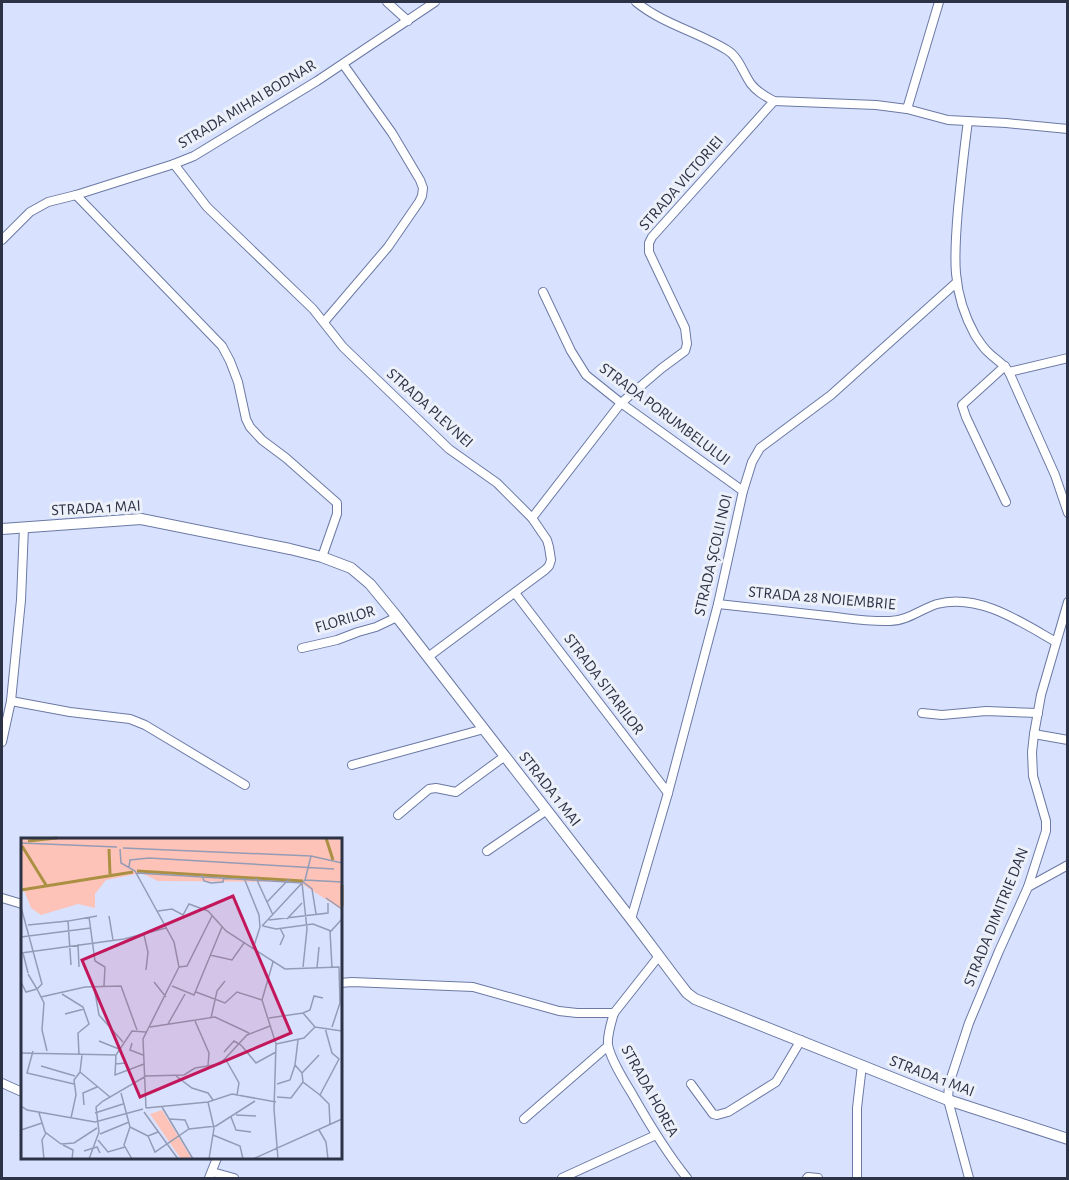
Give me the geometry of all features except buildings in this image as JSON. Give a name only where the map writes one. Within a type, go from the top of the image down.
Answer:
[{"type":"main road","name":"STRADA 1 MAI","points":[[2,529],[141,519],[290,549],[322,557],[351,568],[370,584],[397,617],[687,993],[695,999],[948,1100],[1068,1139]]},
{"type":"street","points":[[387,2],[408,21]]},
{"type":"street","name":"STRADA MIHAI BODNAR","points":[[2,240],[30,212],[48,202],[174,164],[211,147],[343,64],[435,2]]},
{"type":"street","points":[[636,2],[676,26],[728,50],[736,57],[760,93],[774,101],[876,105],[907,109],[948,120],[1068,129]]},
{"type":"street","points":[[907,109],[939,2]]},
{"type":"street","points":[[324,322],[388,248],[419,202],[423,192],[420,180],[392,133],[343,64]]},
{"type":"street","name":"STRADA VICTORIEI","points":[[532,518],[621,403],[685,351],[687,344],[685,328],[649,252],[649,243],[774,101]]},
{"type":"street","points":[[968,121],[954,255],[960,300],[974,333],[987,352],[1007,369],[1067,508]]},
{"type":"street","name":"STRADA PLEVNEI","points":[[174,164],[207,207],[314,309],[343,347],[449,449],[497,483],[532,518],[547,540],[551,560],[545,570],[428,657]]},
{"type":"street","points":[[76,195],[222,346],[230,361],[250,427],[262,440],[337,503],[337,514],[322,557]]},
{"type":"street","name":"STRADA ȘCOLII NOI","points":[[631,919],[668,793],[718,604],[743,491],[752,462],[760,448],[831,395],[957,282]]},
{"type":"street","name":"STRADA PORUMBELULUI","points":[[543,292],[571,351],[586,375],[743,491]]},
{"type":"street","points":[[1006,502],[962,405],[1007,369],[1068,358]]},
{"type":"street","points":[[2,742],[11,701],[21,600],[24,527]]},
{"type":"street","name":"STRADA SITARILOR","points":[[515,593],[668,793]]},
{"type":"street","name":"STRADA 28 NOIEMBRIE","points":[[718,604],[890,622],[902,620],[938,604],[963,602],[996,611],[1017,620],[1056,642]]},
{"type":"street","name":"STRADA DIMITRIE DAN","points":[[948,1100],[951,1073],[969,1023],[1028,887],[1046,831],[1046,821],[1033,776],[1032,752],[1038,713],[1068,602]]},
{"type":"street","name":"FLORILOR","points":[[302,648],[337,640],[376,627],[397,617]]},
{"type":"street","points":[[11,701],[70,712],[130,719],[144,725],[244,785]]},
{"type":"street","points":[[922,713],[942,716],[986,711],[1038,713]]},
{"type":"street","points":[[352,765],[484,729]]},
{"type":"street","points":[[1034,734],[1068,740]]},
{"type":"street","points":[[398,815],[429,789],[456,792],[505,756]]},
{"type":"street","points":[[487,850],[547,810]]},
{"type":"street","points":[[1028,887],[1068,865]]},
{"type":"street","points":[[2,898],[21,904]]},
{"type":"street","name":"STRADA HOREA","points":[[659,956],[614,1013],[610,1024],[608,1046],[621,1075],[656,1135],[687,1179]]},
{"type":"street","points":[[342,983],[473,987],[559,1011],[614,1013]]},
{"type":"street","points":[[691,1084],[713,1114],[728,1112],[776,1082],[801,1040]]},
{"type":"street","points":[[524,1119],[608,1046]]},
{"type":"street","points":[[857,1179],[856,1108],[862,1065]]},
{"type":"street","points":[[2,1083],[21,1092]]},
{"type":"street","points":[[948,1100],[969,1179]]},
{"type":"street","points":[[562,1179],[656,1135]]},
{"type":"street","points":[[216,1159],[210,1175],[234,1179]]},
{"type":"street","points":[[807,1179],[818,1179]]}]
